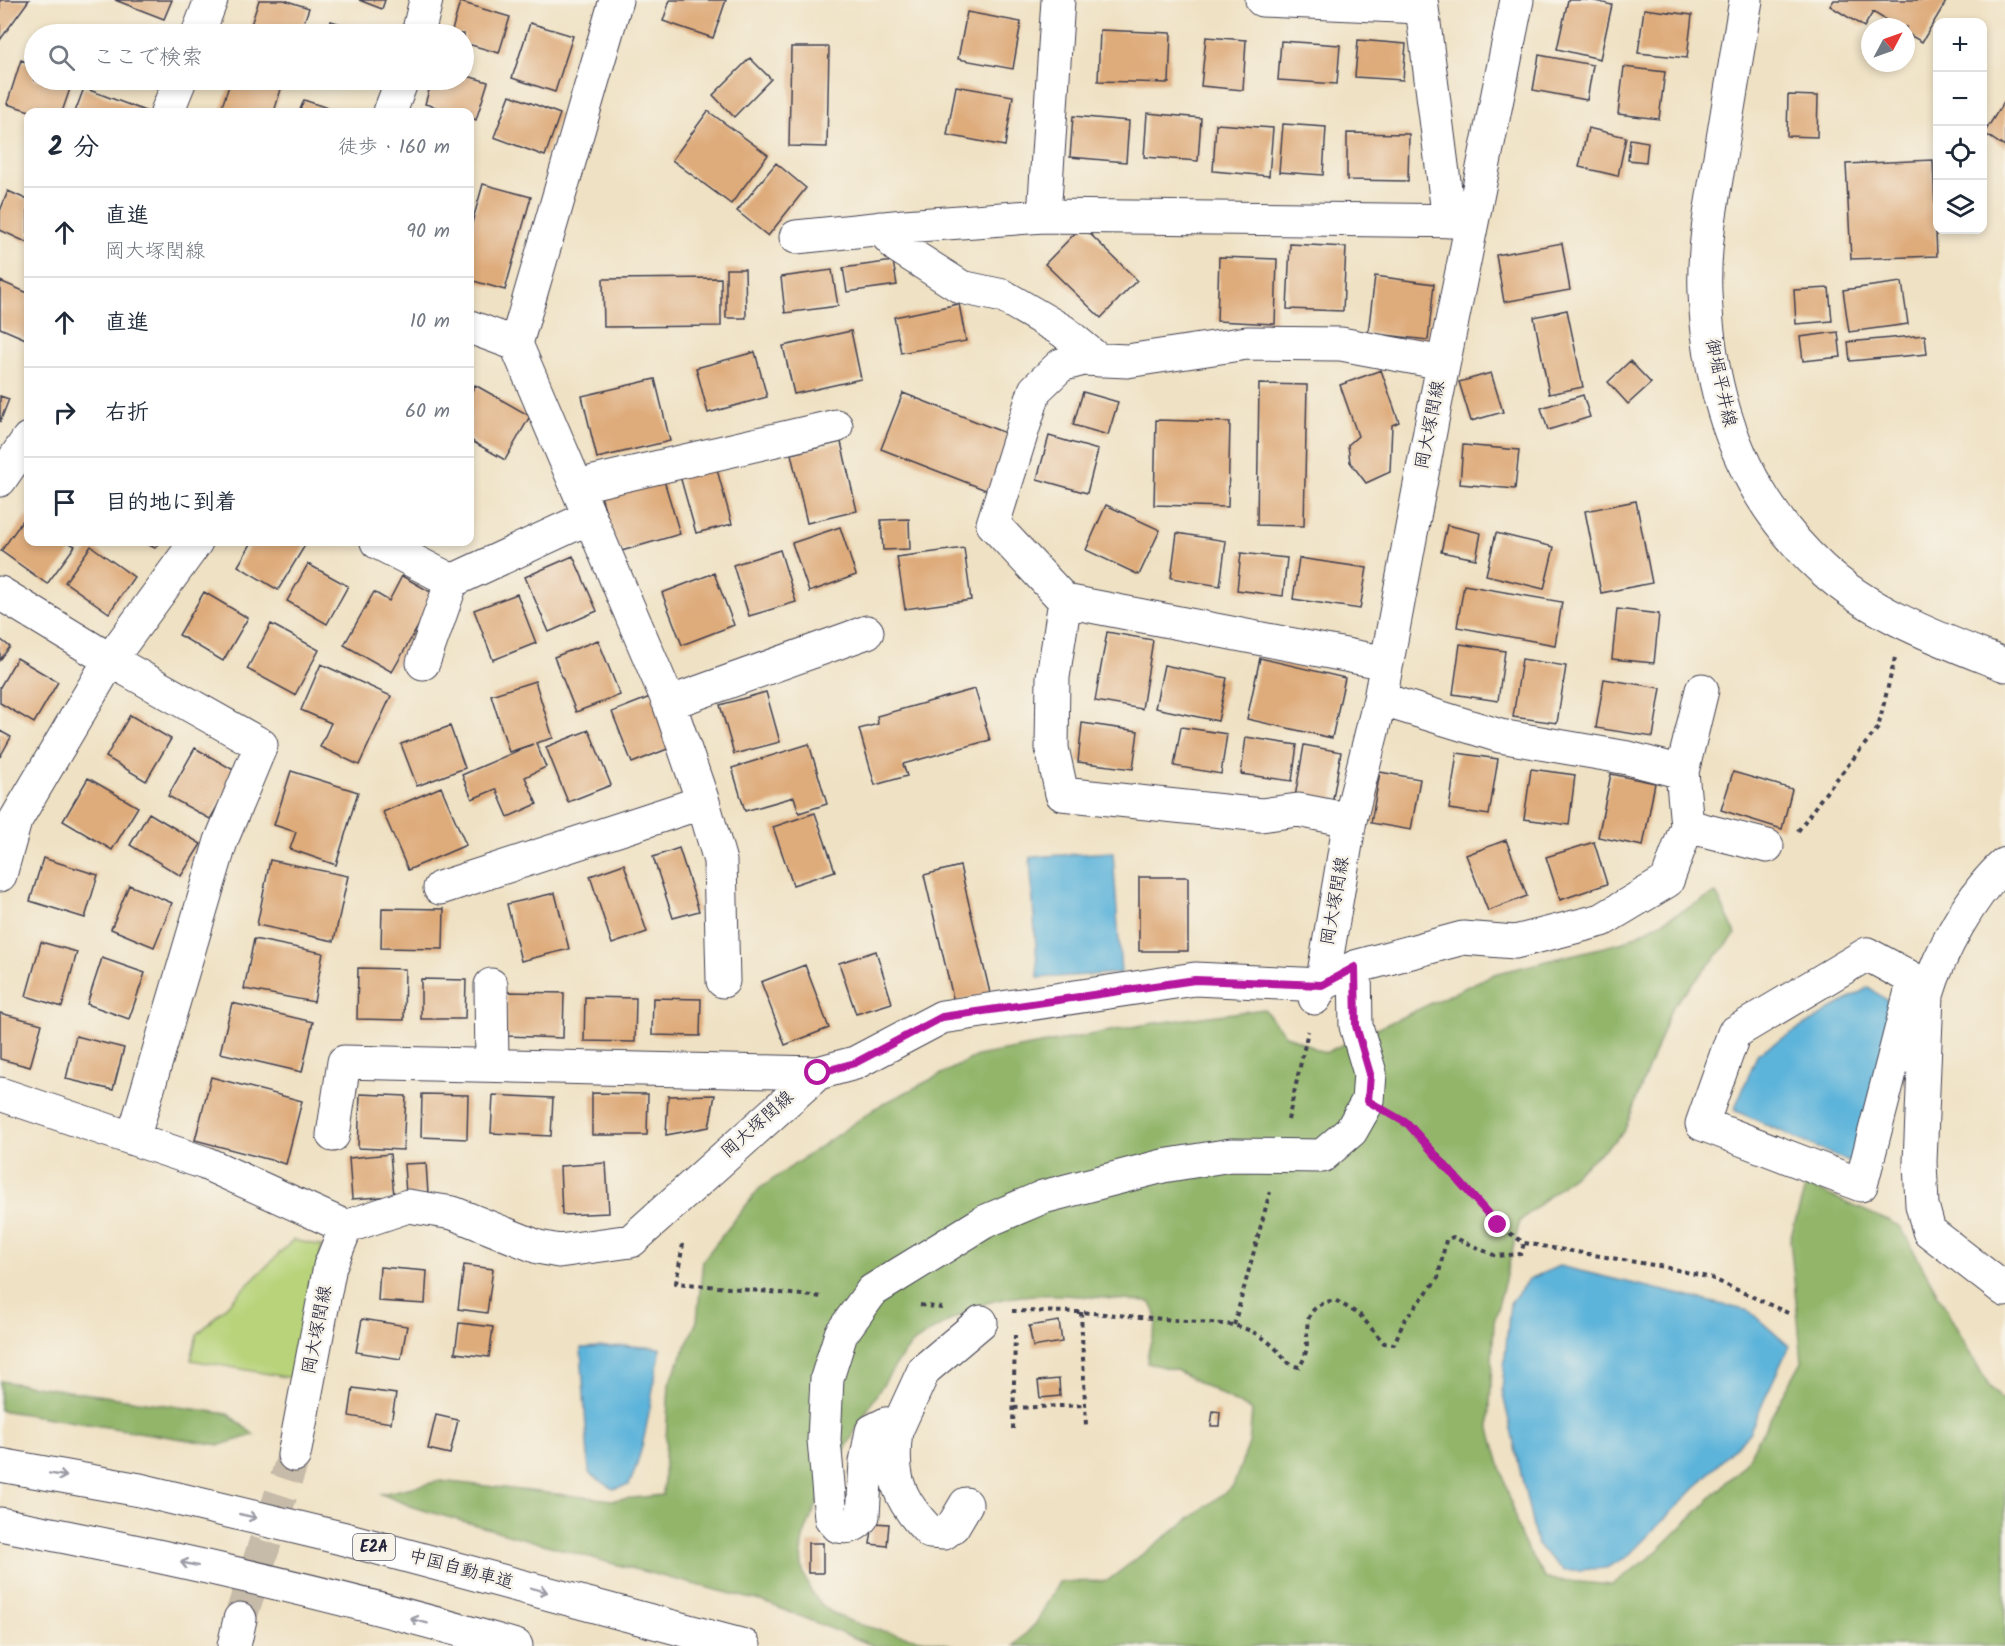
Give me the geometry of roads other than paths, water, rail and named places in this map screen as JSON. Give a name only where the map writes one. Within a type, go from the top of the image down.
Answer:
[{"type":"main road","points":[[202,24],[211,0]]},
{"type":"main road","points":[[420,24],[426,0]]},
{"type":"main road","points":[[616,0],[516,345],[669,703],[703,802],[720,861],[723,981]]},
{"type":"main road","points":[[1044,216],[1058,0]]},
{"type":"main road","points":[[796,237],[880,228],[1044,216],[1460,221],[1421,3],[1262,0]]},
{"type":"main road","name":"岡大塚閏線","points":[[294,1455],[330,1266],[346,1227],[408,1206],[453,1213],[538,1247],[559,1251],[630,1241],[818,1073],[855,1063],[942,1017],[1195,980],[1319,991],[1350,820],[1380,699],[1443,363],[1460,221],[1517,0]]},
{"type":"main road","name":"御堀平井線","points":[[1746,0],[1710,214],[1705,291],[1713,365],[1724,418],[1750,477],[1777,520],[1822,569],[1875,607],[2005,665]]},
{"type":"main road","points":[[169,108],[176,90]]},
{"type":"main road","points":[[392,108],[398,90]]},
{"type":"main road","points":[[880,228],[897,246],[961,287],[1003,296],[1063,331],[1098,360]]},
{"type":"main road","points":[[474,329],[516,345]]},
{"type":"main road","points":[[1387,663],[1065,601],[993,524],[1035,390],[1061,365],[1083,359],[1127,361],[1247,343],[1341,344],[1443,363]]},
{"type":"main road","points":[[577,486],[836,426]]},
{"type":"main road","points":[[0,480],[24,445]]},
{"type":"main road","points":[[423,663],[452,581],[590,517]]},
{"type":"main road","points":[[0,875],[15,822],[110,660],[193,546]]},
{"type":"main road","points":[[385,546],[452,581]]},
{"type":"main road","points":[[0,593],[110,660],[261,745],[221,841],[133,1139]]},
{"type":"main road","points":[[1065,601],[1053,677],[1052,748],[1062,794],[1261,815],[1298,810],[1350,820]]},
{"type":"main road","points":[[669,703],[867,632]]},
{"type":"main road","points":[[1319,991],[1355,967],[1463,938],[1515,942],[1602,920],[1667,882],[1687,826],[1682,772],[1702,690]]},
{"type":"main road","points":[[1380,699],[1500,736],[1628,758],[1682,772]]},
{"type":"main road","points":[[440,888],[703,802]]},
{"type":"main road","points":[[1687,826],[1767,846]]},
{"type":"main road","points":[[2005,864],[1994,874],[1958,926],[1931,980],[1919,993],[1861,1185],[1702,1125],[1734,1033],[1867,954],[1913,979],[1919,993],[1920,1162],[1924,1214],[1929,1231],[2005,1290]]},
{"type":"main road","points":[[896,1431],[886,1425],[873,1431],[866,1462],[863,1516],[857,1524],[849,1527],[838,1526],[831,1518],[824,1440],[826,1378],[841,1334],[872,1291],[984,1222],[1043,1197],[1163,1166],[1231,1155],[1322,1155],[1351,1131],[1368,1101],[1370,1074],[1356,1026],[1355,967]]},
{"type":"main road","points":[[492,985],[492,1065]]},
{"type":"main road","points":[[333,1135],[344,1062],[818,1073]]},
{"type":"main road","points":[[0,1094],[205,1163],[346,1227]]},
{"type":"main road","points":[[966,1504],[952,1526],[944,1533],[930,1532],[911,1513],[899,1492],[893,1458],[896,1431],[924,1370],[981,1322]]},
{"type":"main road","name":"中国自動車道","points":[[0,1465],[140,1490],[341,1538],[744,1646]]},
{"type":"main road","points":[[0,1524],[86,1540],[287,1586],[516,1646]]},
{"type":"water","points":[[1113,852],[1121,973],[1038,978],[1030,857]]},
{"type":"water","points":[[1869,987],[1894,1006],[1853,1164],[1734,1110],[1758,1053]]},
{"type":"water","points":[[1559,1266],[1749,1311],[1789,1346],[1749,1433],[1627,1557],[1606,1568],[1564,1571],[1537,1545],[1502,1390],[1510,1303],[1529,1279]]},
{"type":"water","points":[[629,1346],[661,1348],[645,1435],[635,1469],[629,1485],[613,1489],[589,1473],[581,1348]]},
{"type":"tunnel","points":[[240,1619],[294,1455]]}]
